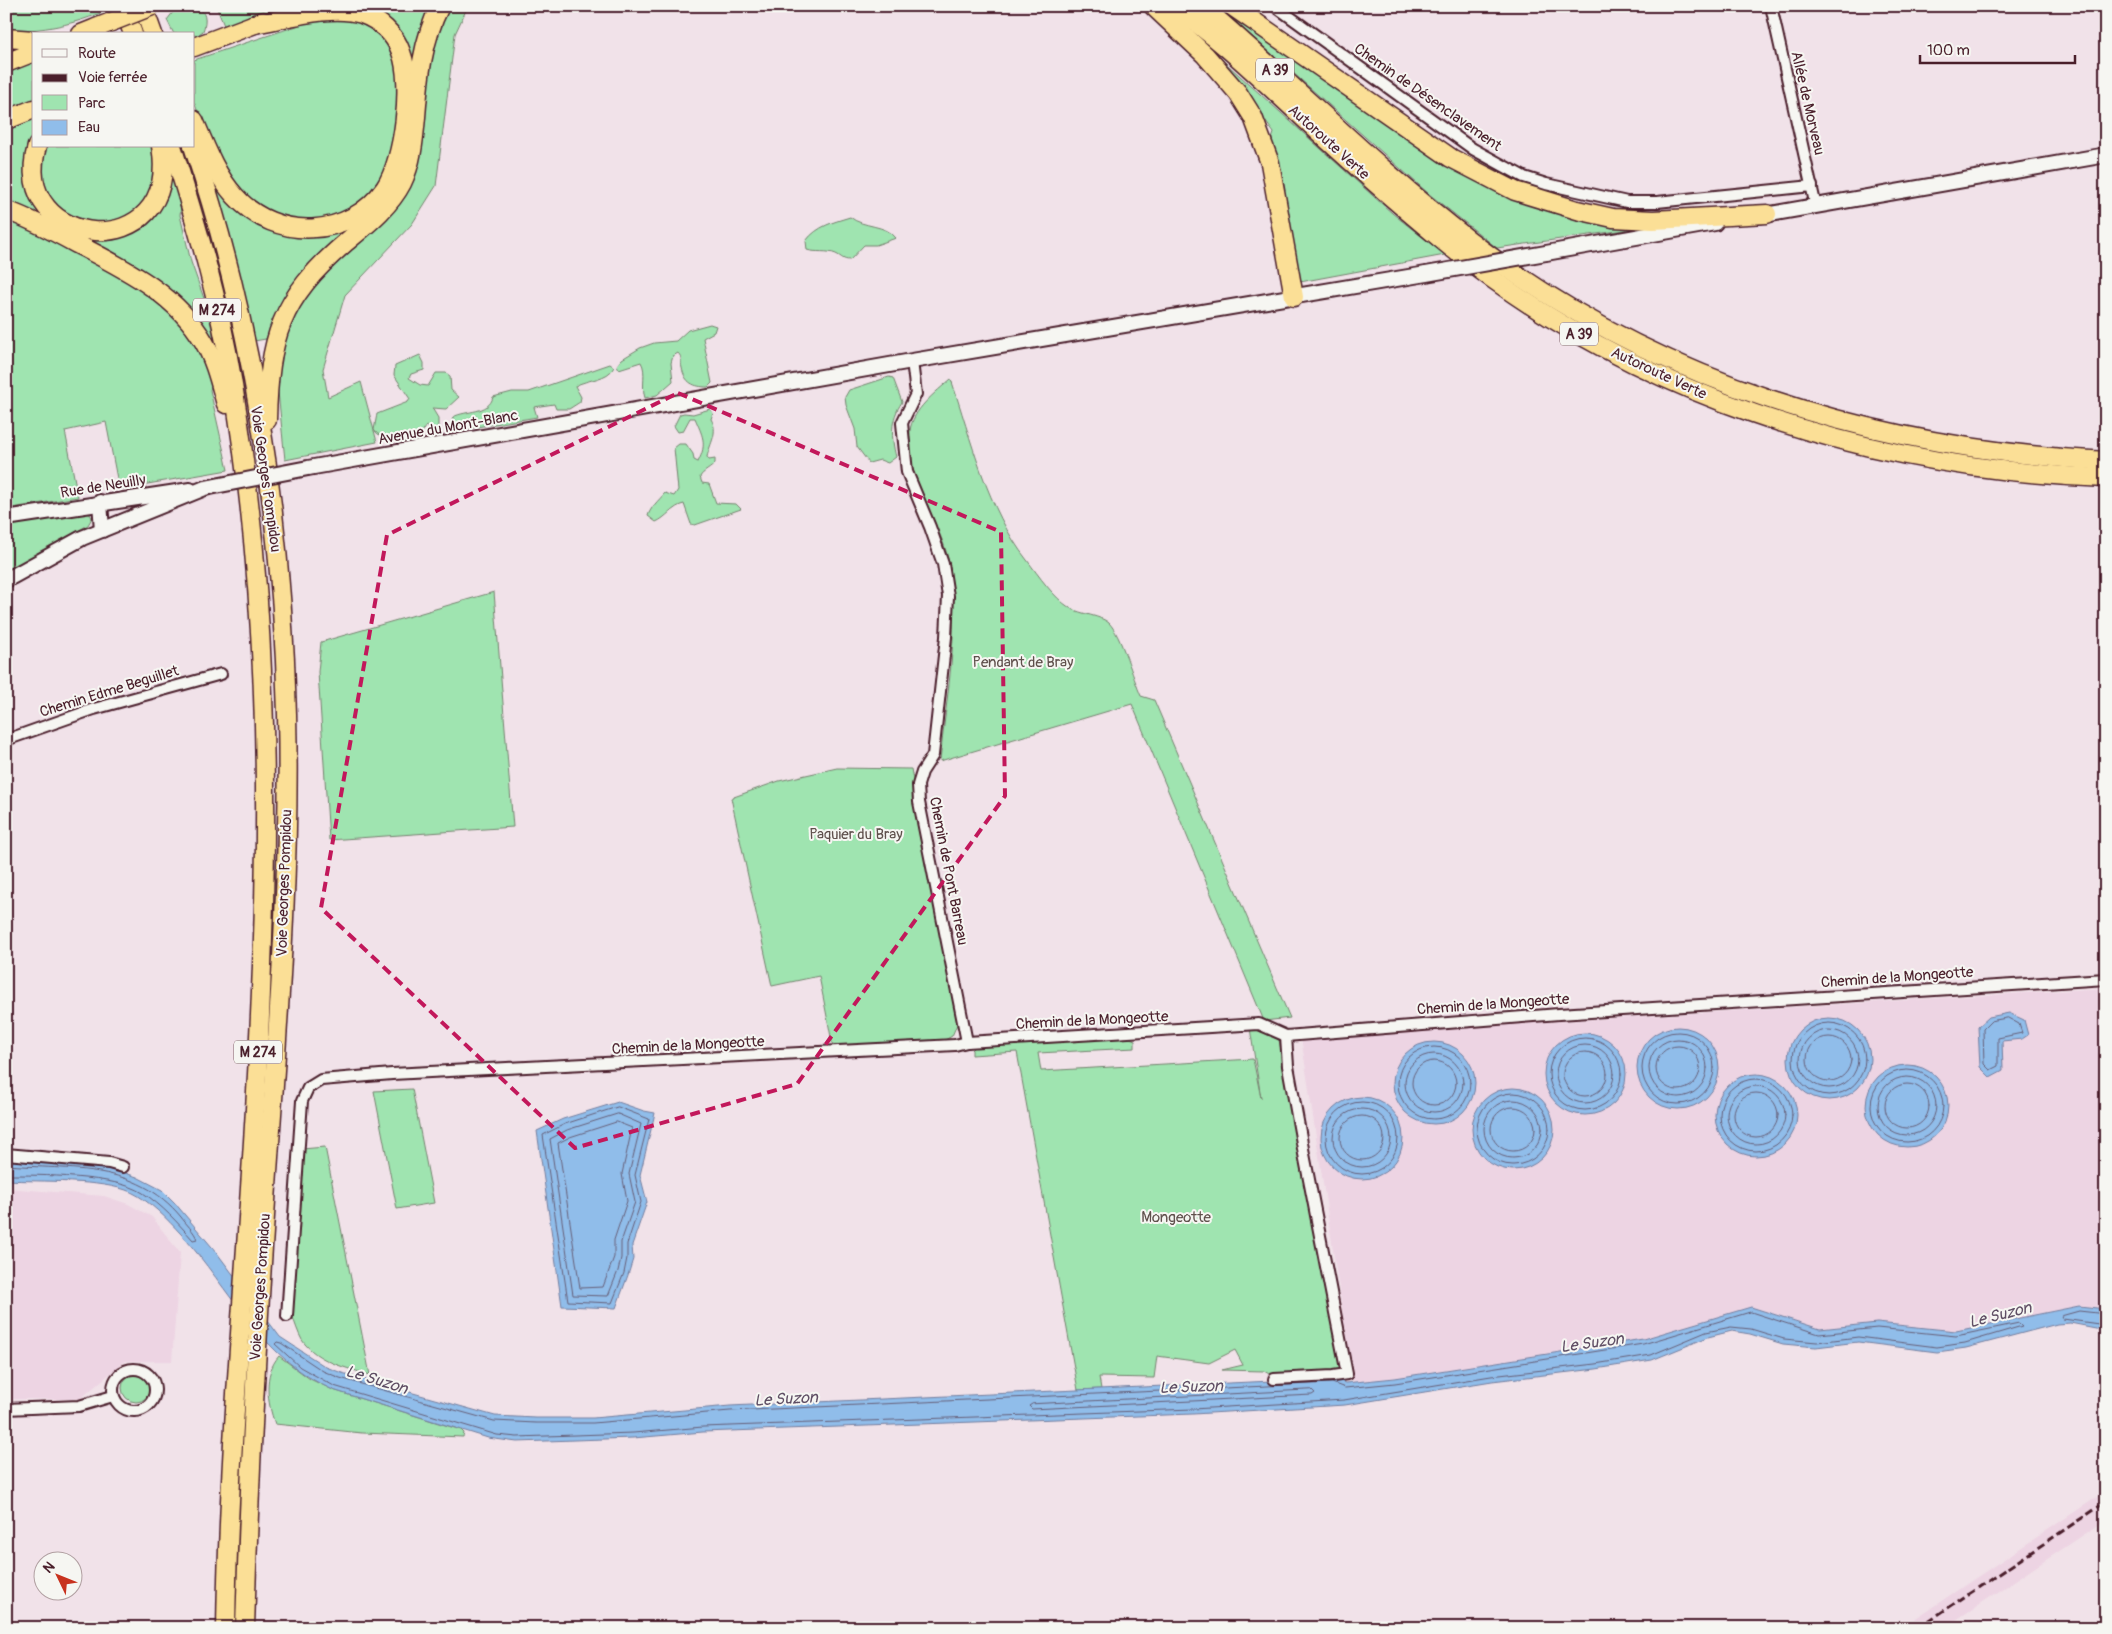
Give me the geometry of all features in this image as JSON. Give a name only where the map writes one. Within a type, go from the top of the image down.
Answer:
[{"type":"highway","points":[[123,6],[132,32]]},
{"type":"highway","points":[[143,6],[152,32]]},
{"type":"highway","points":[[89,31],[152,6]]},
{"type":"highway","points":[[195,47],[301,6]]},
{"type":"highway","points":[[266,466],[268,376],[272,349],[281,321],[294,297],[309,277],[377,215],[401,185],[413,147],[425,45],[440,6]]},
{"type":"highway","points":[[1153,6],[1205,55],[1238,93],[1253,117],[1270,163],[1294,297]]},
{"type":"highway","name":"Autoroute Verte","points":[[1173,6],[1226,48],[1337,150],[1444,242],[1525,301],[1575,332],[1620,356],[1676,383],[1731,406],[1805,430],[1867,446],[1968,465],[2106,478]]},
{"type":"highway","name":"Autoroute Verte","points":[[1202,6],[1418,198],[1469,240],[1534,286],[1621,338],[1730,387],[1812,414],[1872,430],[1977,449],[2106,461]]},
{"type":"highway","points":[[1232,6],[1451,158],[1515,191],[1577,210],[1620,219],[1653,220],[1766,214]]},
{"type":"highway","points":[[195,122],[213,162],[229,189],[251,211],[275,224],[306,230],[339,224],[370,205],[391,179],[400,152],[406,78],[401,51],[387,30],[362,14],[342,10],[329,10],[254,24]]},
{"type":"highway","points":[[6,38],[32,40]]},
{"type":"highway","points":[[6,63],[32,53]]},
{"type":"highway","points":[[6,120],[32,109]]},
{"type":"highway","points":[[37,148],[33,173],[38,193],[44,204],[63,222],[79,229],[97,233],[115,230],[132,224],[152,207],[162,180],[161,148]]},
{"type":"highway","name":"Voie Georges Pompidou","points":[[173,148],[200,240],[232,376],[246,477],[261,629],[266,815],[261,993],[232,1450],[226,1628]]},
{"type":"highway","name":"Voie Georges Pompidou","points":[[194,148],[221,242],[240,321],[266,466],[276,546],[287,713],[287,833],[280,994],[253,1392],[245,1628]]},
{"type":"highway","points":[[6,210],[37,223],[132,273],[167,299],[186,318],[204,342],[218,373],[246,477]]},
{"type":"main road","name":"Avenue du Mont-Blanc","points":[[6,580],[102,530],[205,488],[912,361],[1816,207],[2106,155]]},
{"type":"main road","name":"Rue de Neuilly","points":[[6,518],[100,502],[205,488]]},
{"type":"main road","points":[[100,502],[102,530]]},
{"type":"street","name":"Chemin de Désenclavement","points":[[1275,6],[1473,149],[1524,177],[1546,184],[1627,202],[1657,202],[1812,186]]},
{"type":"street","name":"Allée de Morveau","points":[[1771,6],[1816,207]]},
{"type":"street","name":"Chemin de Pont Barreau","points":[[912,361],[916,394],[902,423],[906,472],[930,527],[943,564],[948,596],[946,637],[933,755],[922,772],[918,785],[919,802],[967,1042]]},
{"type":"street","name":"Chemin Edme Beguillet","points":[[6,740],[94,708],[221,674]]},
{"type":"street","name":"Chemin de la Mongeotte","points":[[287,1316],[302,1101],[308,1088],[321,1080],[392,1074],[955,1045],[967,1042],[1259,1024],[1286,1036],[1559,1014],[2106,979]]},
{"type":"street","points":[[1274,1379],[1347,1374],[1288,1066],[1286,1036]]},
{"type":"street","points":[[6,1154],[109,1162],[123,1166]]},
{"type":"street","points":[[136,1369],[148,1375],[155,1387],[152,1401],[148,1406],[134,1412],[121,1408],[113,1396],[112,1389],[118,1376],[129,1370],[136,1369]]},
{"type":"street","points":[[6,1409],[79,1406],[113,1396]]},
{"type":"highlighted area","points":[[678,393],[1001,532],[1005,796],[797,1084],[575,1148],[321,908],[387,535]]},
{"type":"shaded area","points":[[2106,988],[2106,1309],[2079,1306],[1956,1331],[1877,1323],[1820,1329],[1751,1307],[1643,1339],[1395,1378],[1353,1382],[1301,1037]]},
{"type":"shaded area","points":[[6,1188],[104,1196],[128,1204],[152,1217],[180,1253],[172,1361],[125,1361],[80,1399],[6,1399]]},
{"type":"shaded area","points":[[2106,1491],[2106,1520],[1944,1628],[1901,1628]]},
{"type":"green space","points":[[6,6],[106,6],[108,10],[58,26],[32,30],[6,30]]},
{"type":"green space","points":[[196,6],[199,8],[205,17],[203,31],[195,37],[195,32],[173,32],[167,20],[177,7]]},
{"type":"green space","points":[[216,6],[282,6],[225,28]]},
{"type":"green space","points":[[365,6],[434,6],[416,69]]},
{"type":"green space","points":[[448,6],[468,6],[455,34],[436,186],[412,224],[345,295],[323,369],[328,397],[361,382],[377,442],[285,460],[276,372],[278,349],[301,296],[374,227],[425,98],[428,95],[425,92],[436,29]]},
{"type":"green space","points":[[1218,6],[1224,6],[1467,175],[1653,226],[1497,248],[1429,194]]},
{"type":"green space","points":[[327,16],[347,16],[379,30],[394,50],[399,92],[391,155],[383,179],[356,208],[313,223],[291,222],[256,207],[234,185],[205,130],[195,105],[195,60]]},
{"type":"green space","points":[[1199,39],[1392,213],[1445,255],[1300,282],[1283,182],[1271,142],[1274,133],[1242,89]]},
{"type":"green space","points":[[32,60],[32,101],[6,113],[6,71]]},
{"type":"green space","points":[[32,119],[32,142],[30,149],[50,222],[6,204],[6,130]]},
{"type":"green space","points":[[44,148],[155,148],[157,177],[138,213],[109,225],[74,220],[56,208],[42,183]]},
{"type":"green space","points":[[172,175],[181,204],[180,215],[191,262],[207,307],[214,344],[87,242],[110,239],[129,231],[167,176]]},
{"type":"green space","points":[[213,177],[253,221],[360,223],[274,320],[266,339],[254,341]]},
{"type":"green space","points":[[6,216],[152,293],[193,337],[213,380],[210,390],[228,470],[119,489],[106,422],[65,431],[78,497],[6,509]]},
{"type":"green space","points":[[850,217],[861,223],[886,230],[896,238],[876,245],[864,245],[850,260],[833,253],[807,250],[806,241],[815,232],[826,225]]},
{"type":"green space","points":[[710,324],[716,326],[714,332],[703,338],[712,383],[708,387],[694,385],[688,381],[683,373],[681,358],[678,353],[673,356],[671,363],[673,381],[657,395],[645,398],[644,370],[641,362],[619,369],[617,365],[622,359],[640,348],[654,343],[676,341],[688,330]]},
{"type":"green space","points":[[420,355],[424,363],[424,370],[411,374],[409,378],[420,385],[428,386],[436,373],[446,373],[450,376],[451,390],[459,397],[446,409],[432,408],[438,418],[438,427],[431,429],[426,426],[420,436],[409,441],[396,441],[383,437],[374,430],[377,414],[408,402],[410,399],[394,375],[395,366]]},
{"type":"green space","points":[[610,364],[614,367],[607,374],[575,386],[581,397],[580,402],[569,409],[556,409],[554,404],[534,407],[537,417],[459,430],[455,429],[452,423],[453,417],[482,409],[491,402],[493,397],[512,392],[529,392]]},
{"type":"green space","points":[[889,377],[893,378],[902,402],[895,415],[893,429],[896,457],[888,463],[880,460],[869,463],[857,447],[855,429],[845,397],[849,390]]},
{"type":"green space","name":"Pendant de Bray","points":[[951,379],[982,473],[1001,519],[1013,540],[1058,598],[1074,610],[1109,623],[1118,637],[1141,696],[1154,700],[1290,1018],[1264,1021],[1132,704],[940,761],[953,641],[953,592],[946,551],[918,484],[912,467],[909,449],[910,431],[915,416],[926,402]]},
{"type":"green space","points":[[710,409],[713,413],[711,419],[714,433],[707,457],[709,460],[715,459],[715,463],[700,477],[702,483],[709,484],[716,503],[736,504],[741,509],[695,525],[691,524],[684,504],[676,507],[656,522],[648,516],[653,507],[665,493],[674,496],[678,490],[674,448],[679,444],[686,444],[693,454],[694,460],[698,462],[703,450],[703,439],[695,418],[690,418],[683,431],[678,432],[674,426],[680,414],[693,414]]},
{"type":"green space","points":[[85,513],[90,514],[92,518],[88,525],[6,572],[6,526]]},
{"type":"green space","points":[[494,592],[513,827],[329,840],[318,672],[321,642]]},
{"type":"green space","name":"Paquier du Bray","points":[[837,768],[911,769],[958,1022],[952,1036],[943,1041],[833,1047],[819,976],[772,986],[731,798],[779,781]]},
{"type":"green space","name":"Mongeotte","points":[[1250,1028],[1264,1030],[1279,1040],[1342,1364],[1338,1372],[1271,1375],[1264,1371],[1222,1370],[1243,1365],[1235,1350],[1209,1363],[1157,1356],[1154,1378],[1099,1377],[1101,1389],[1078,1390],[1017,1052],[972,1055],[972,1050],[977,1045],[1125,1036],[1135,1040],[1135,1048],[1038,1053],[1041,1071],[1253,1059],[1261,1098]]},
{"type":"green space","points":[[412,1089],[434,1203],[397,1209],[374,1091]]},
{"type":"green space","points":[[325,1147],[370,1375],[342,1367],[324,1359],[308,1348],[302,1340],[292,1315],[302,1149]]},
{"type":"green space","points":[[279,1356],[310,1379],[333,1390],[461,1430],[464,1433],[463,1437],[362,1433],[275,1424],[270,1407],[268,1388],[270,1371]]},
{"type":"green space","points":[[136,1374],[146,1378],[150,1388],[146,1398],[136,1402],[126,1398],[122,1388],[126,1378]]},
{"type":"water","points":[[2009,1013],[2024,1020],[2028,1035],[2022,1039],[2002,1041],[2003,1070],[1990,1077],[1980,1067],[1978,1027],[1989,1017]]},
{"type":"water","points":[[1829,1018],[1845,1021],[1858,1030],[1867,1043],[1870,1059],[1867,1075],[1858,1088],[1845,1097],[1829,1100],[1813,1097],[1800,1088],[1791,1075],[1788,1059],[1791,1043],[1800,1030],[1813,1021]]},
{"type":"water","points":[[1678,1027],[1694,1030],[1707,1039],[1716,1052],[1719,1068],[1716,1084],[1707,1097],[1694,1106],[1678,1109],[1662,1106],[1649,1097],[1640,1084],[1637,1068],[1640,1052],[1649,1039],[1662,1030]]},
{"type":"water","points":[[1585,1033],[1601,1036],[1614,1045],[1623,1058],[1626,1074],[1623,1090],[1614,1103],[1601,1112],[1585,1115],[1569,1112],[1556,1103],[1547,1090],[1544,1074],[1547,1058],[1556,1045],[1569,1036]]},
{"type":"water","points":[[1434,1042],[1450,1045],[1463,1054],[1472,1067],[1475,1083],[1472,1099],[1463,1112],[1450,1121],[1434,1124],[1418,1121],[1405,1112],[1396,1099],[1393,1083],[1396,1067],[1405,1054],[1418,1045]]},
{"type":"water","points":[[1907,1065],[1923,1068],[1936,1077],[1945,1090],[1948,1106],[1945,1122],[1936,1135],[1923,1144],[1907,1147],[1891,1144],[1878,1135],[1869,1122],[1866,1106],[1869,1090],[1878,1077],[1891,1068]]},
{"type":"water","points":[[1756,1074],[1772,1077],[1785,1086],[1794,1099],[1797,1115],[1794,1131],[1785,1144],[1772,1153],[1756,1156],[1740,1153],[1727,1144],[1718,1131],[1715,1115],[1718,1099],[1727,1086],[1740,1077]]},
{"type":"water","points":[[1513,1088],[1529,1091],[1542,1100],[1551,1113],[1554,1129],[1551,1145],[1542,1158],[1529,1167],[1513,1170],[1497,1167],[1484,1158],[1475,1145],[1472,1129],[1475,1113],[1484,1100],[1497,1091]]},
{"type":"water","points":[[1362,1097],[1378,1100],[1391,1109],[1400,1122],[1403,1138],[1400,1154],[1391,1167],[1378,1176],[1362,1179],[1346,1176],[1333,1167],[1324,1154],[1321,1138],[1324,1122],[1333,1109],[1346,1100]]},
{"type":"water","points":[[618,1102],[655,1113],[640,1175],[647,1202],[632,1245],[633,1259],[616,1308],[562,1306],[537,1131],[563,1119]]},
{"type":"water","name":"Le Suzon","points":[[6,1160],[111,1168],[137,1177],[162,1190],[217,1253],[280,1337],[326,1367],[342,1373],[495,1416],[593,1418],[730,1406],[1334,1378],[1345,1383],[1395,1378],[1643,1339],[1751,1307],[1820,1329],[1877,1323],[1956,1331],[2079,1306],[2106,1309],[2106,1330],[2070,1323],[2057,1324],[1966,1348],[1937,1352],[1858,1342],[1816,1347],[1783,1344],[1750,1334],[1732,1331],[1708,1337],[1652,1360],[1596,1369],[1492,1381],[1345,1405],[1193,1414],[703,1432],[633,1438],[517,1442],[488,1438],[333,1390],[308,1376],[286,1360],[266,1341],[181,1234],[145,1200],[131,1192],[104,1185],[6,1180]]},
{"type":"railway","points":[[1918,1628],[2106,1502]]}]
